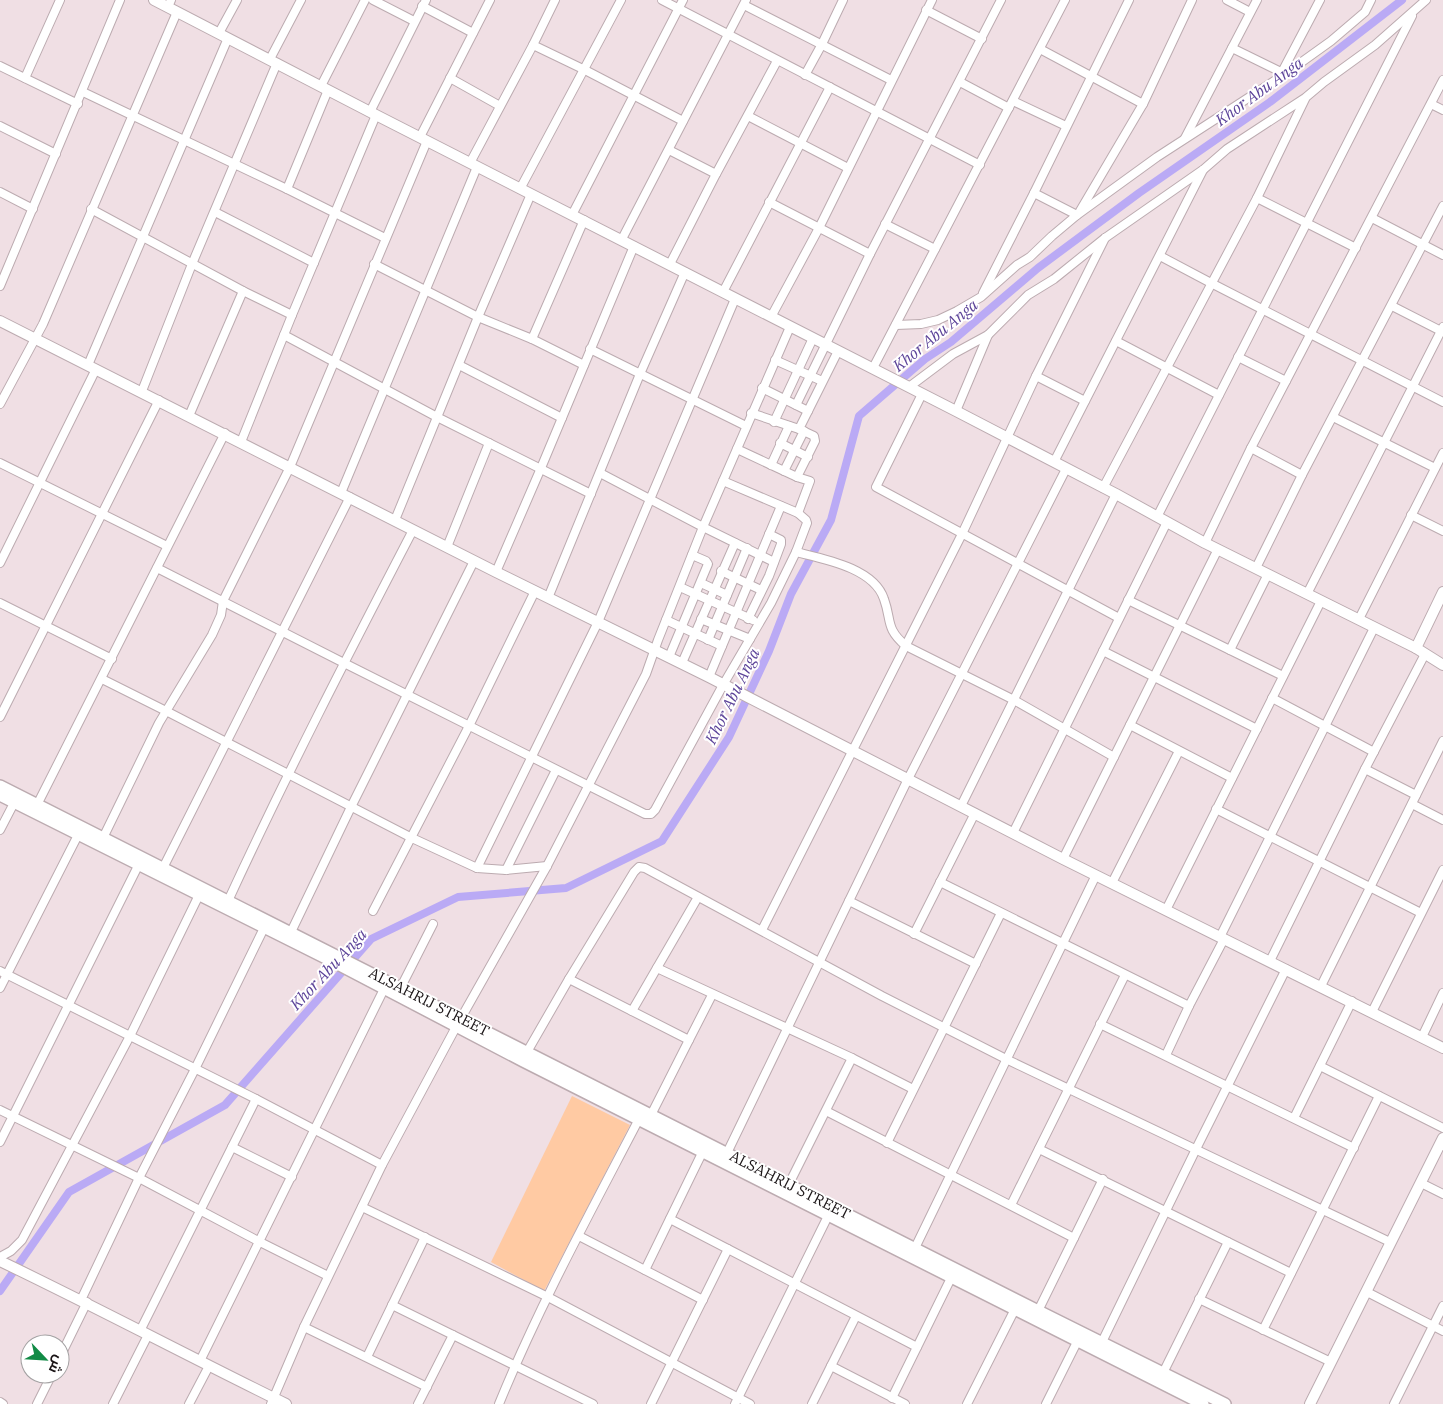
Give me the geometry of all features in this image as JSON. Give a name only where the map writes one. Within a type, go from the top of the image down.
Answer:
[{"type":"main road","points":[[0,786],[292,932],[339,961]]},
{"type":"main road","points":[[0,796],[264,928],[353,968]]},
{"type":"main road","name":"ALSAHRIJ STREET","points":[[353,968],[401,987],[459,1022],[639,1119],[1015,1309],[1206,1401],[1226,1404]]},
{"type":"main road","name":"ALSAHRIJ STREET","points":[[353,968],[384,989],[527,1052],[1102,1342],[1163,1373],[1206,1401]]},
{"type":"street","points":[[25,78],[60,0]]},
{"type":"street","points":[[0,286],[78,104],[120,0]]},
{"type":"street","points":[[154,0],[169,4],[177,12],[373,114],[873,368],[1116,494],[1205,543],[1359,619],[1443,664]]},
{"type":"street","points":[[0,563],[40,483],[92,367],[185,140],[237,0]]},
{"type":"street","points":[[142,391],[274,61],[301,0]]},
{"type":"street","points":[[287,189],[325,88],[365,0]]},
{"type":"street","points":[[373,0],[414,21]]},
{"type":"street","points":[[103,838],[166,711],[212,635],[221,615],[223,601],[290,467],[450,78],[490,0]]},
{"type":"street","points":[[164,868],[282,632],[346,495],[384,390],[426,290],[474,165],[500,106],[555,0]]},
{"type":"street","points":[[520,189],[621,0]]},
{"type":"street","points":[[662,0],[777,61],[877,110],[980,164]]},
{"type":"street","points":[[572,215],[682,0]]},
{"type":"street","points":[[805,75],[843,0]]},
{"type":"street","points":[[771,317],[819,228],[932,0]]},
{"type":"street","points":[[796,404],[824,344],[1002,0]]},
{"type":"street","points":[[873,368],[1065,0]]},
{"type":"street","points":[[981,297],[1129,0]]},
{"type":"street","points":[[1077,215],[1143,104],[1192,0]]},
{"type":"street","points":[[1227,0],[1250,12]]},
{"type":"street","points":[[1184,140],[1257,0]]},
{"type":"street","points":[[1284,73],[1320,0]]},
{"type":"street","points":[[896,325],[921,324],[938,320],[981,297],[1077,215],[1331,41],[1365,12],[1371,0]]},
{"type":"street","points":[[905,385],[953,354],[988,335],[1028,295],[1054,279],[1105,238],[1204,169],[1227,149],[1305,98],[1375,45],[1426,0]]},
{"type":"street","points":[[622,239],[745,2],[891,80]]},
{"type":"street","points":[[241,442],[292,315],[336,213],[373,114],[414,21],[424,3],[473,33]]},
{"type":"street","points":[[926,10],[982,38]]},
{"type":"street","points":[[0,404],[43,324],[177,12]]},
{"type":"street","points":[[1156,517],[1414,12]]},
{"type":"street","points":[[533,45],[683,121]]},
{"type":"street","points":[[1232,48],[1284,73]]},
{"type":"street","points":[[1040,49],[1143,104]]},
{"type":"street","points":[[670,264],[777,61]]},
{"type":"street","points":[[0,66],[78,104]]},
{"type":"street","points":[[450,78],[500,106]]},
{"type":"street","points":[[1205,543],[1251,448],[1443,80]]},
{"type":"street","points":[[960,82],[1009,108]]},
{"type":"street","points":[[723,292],[830,87]]},
{"type":"street","points":[[83,92],[234,163],[385,238]]},
{"type":"street","points":[[1103,488],[1257,198],[1305,98]]},
{"type":"street","points":[[1013,101],[1066,126]]},
{"type":"street","points":[[1431,104],[1443,110]]},
{"type":"street","points":[[748,116],[848,168]]},
{"type":"street","points":[[0,126],[56,154]]},
{"type":"street","points":[[668,150],[716,174]]},
{"type":"street","points":[[1054,462],[1204,169]]},
{"type":"street","points":[[0,192],[33,208]]},
{"type":"street","points":[[1034,193],[1077,215]]},
{"type":"street","points":[[395,520],[478,317],[531,194]]},
{"type":"street","points":[[1257,198],[1356,248]]},
{"type":"street","points":[[769,202],[870,254]]},
{"type":"street","points":[[1256,568],[1302,475],[1443,206]]},
{"type":"street","points":[[91,209],[243,291],[292,315]]},
{"type":"street","points":[[215,212],[314,263]]},
{"type":"street","points":[[1372,218],[1443,255]]},
{"type":"street","points":[[532,339],[584,220]]},
{"type":"street","points":[[886,224],[935,249]]},
{"type":"street","points":[[762,930],[962,534],[1036,376],[1105,238]]},
{"type":"street","points":[[496,572],[542,468],[634,246]]},
{"type":"street","points":[[1160,256],[1443,402]]},
{"type":"street","points":[[374,264],[478,317],[532,339],[584,365]]},
{"type":"street","points":[[548,598],[640,374],[685,272]]},
{"type":"street","points":[[189,416],[243,291]]},
{"type":"street","points":[[477,868],[598,622],[735,299]]},
{"type":"street","points":[[1307,594],[1442,330],[1392,306]]},
{"type":"street","points":[[0,321],[142,391],[474,561],[682,663],[1063,859],[1270,960],[1443,1048]]},
{"type":"street","points":[[272,1401],[304,1327],[382,1165],[527,898],[547,866],[646,674],[703,527],[790,327]]},
{"type":"street","points":[[284,335],[438,418],[591,494]]},
{"type":"street","points":[[956,411],[988,335]]},
{"type":"street","points":[[774,422],[813,338]]},
{"type":"street","points":[[1116,341],[1219,395]]},
{"type":"street","points":[[590,349],[746,426]]},
{"type":"street","points":[[784,471],[808,411],[838,351]]},
{"type":"street","points":[[1238,357],[1286,381]]},
{"type":"street","points":[[775,360],[822,381]]},
{"type":"street","points":[[459,365],[562,418]]},
{"type":"street","points":[[1036,376],[1085,401]]},
{"type":"street","points":[[762,388],[808,411]]},
{"type":"street","points":[[922,394],[876,487],[1119,618]]},
{"type":"street","points":[[0,717],[159,400]]},
{"type":"street","points":[[751,413],[813,435],[815,439],[797,477]]},
{"type":"street","points":[[1333,416],[1435,468]]},
{"type":"street","points":[[771,465],[789,426]]},
{"type":"street","points":[[38,805],[225,434]]},
{"type":"street","points":[[447,547],[489,443]]},
{"type":"street","points":[[780,443],[808,456]]},
{"type":"street","points":[[1251,448],[1302,475]]},
{"type":"street","points":[[736,449],[810,481],[798,513]]},
{"type":"street","points":[[1359,619],[1443,452]]},
{"type":"street","points":[[0,463],[167,546]]},
{"type":"street","points":[[727,1153],[908,779],[1066,469]]},
{"type":"street","points":[[600,473],[774,562]]},
{"type":"street","points":[[157,568],[530,758],[645,814],[651,814],[779,588],[807,523],[798,513],[723,481]]},
{"type":"street","points":[[961,806],[1116,494]]},
{"type":"street","points":[[709,677],[781,506]]},
{"type":"street","points":[[1411,515],[1443,531]]},
{"type":"street","points":[[1013,833],[1167,522]]},
{"type":"street","points":[[228,901],[288,775],[413,530]]},
{"type":"street","points":[[748,619],[782,542],[769,534]]},
{"type":"street","points":[[682,663],[735,543]]},
{"type":"street","points":[[708,640],[747,548]]},
{"type":"street","points":[[1063,859],[1218,549]]},
{"type":"street","points":[[796,552],[852,569],[874,582],[881,590],[885,600],[893,632],[906,646],[1014,700],[1114,757]]},
{"type":"street","points":[[669,657],[708,562],[692,555]]},
{"type":"street","points":[[292,932],[351,806],[474,561]]},
{"type":"street","points":[[705,571],[734,577],[761,590]]},
{"type":"street","points":[[1230,650],[1268,574]]},
{"type":"street","points":[[766,581],[779,588]]},
{"type":"street","points":[[700,583],[727,595]]},
{"type":"street","points":[[680,587],[759,623]]},
{"type":"street","points":[[373,911],[469,726],[535,591]]},
{"type":"street","points":[[1270,960],[1374,752],[1420,651],[1443,592]]},
{"type":"street","points":[[1128,600],[1283,676]]},
{"type":"street","points":[[1166,910],[1321,601]]},
{"type":"street","points":[[0,602],[112,659]]},
{"type":"street","points":[[701,619],[750,639]]},
{"type":"street","points":[[666,620],[722,646]]},
{"type":"street","points":[[1166,1055],[1271,836],[1374,628]]},
{"type":"street","points":[[1103,651],[1257,729]]},
{"type":"street","points":[[102,679],[412,838],[477,868],[506,870],[547,866]]},
{"type":"street","points":[[1272,698],[1374,752]]},
{"type":"street","points":[[1130,725],[1232,778]]},
{"type":"street","points":[[1321,986],[1443,741]]},
{"type":"street","points":[[1112,883],[1179,751]]},
{"type":"street","points":[[1435,757],[1443,761]]},
{"type":"street","points":[[1365,769],[1416,795]]},
{"type":"street","points":[[506,870],[556,770]]},
{"type":"street","points":[[0,830],[14,803]]},
{"type":"street","points":[[1412,804],[1443,820]]},
{"type":"street","points":[[1216,809],[1421,913]]},
{"type":"street","points":[[914,934],[975,813]]},
{"type":"street","points":[[0,988],[4,973],[78,835]]},
{"type":"street","points":[[0,1142],[138,866]]},
{"type":"street","points":[[527,1052],[634,872],[639,867],[645,868],[890,1000],[945,1026],[1008,1060],[1390,1242]]},
{"type":"street","points":[[1372,1012],[1421,913],[1440,885],[1443,870]]},
{"type":"street","points":[[915,1248],[1008,1060],[1096,875]]},
{"type":"street","points":[[940,882],[1189,1006]]},
{"type":"street","points":[[199,895],[130,1036],[22,1240],[0,1260],[84,1301],[272,1401],[286,1404]]},
{"type":"street","points":[[632,1011],[698,897]]},
{"type":"street","points":[[849,901],[976,964]]},
{"type":"street","points":[[887,1143],[1001,913]]},
{"type":"street","points":[[401,987],[433,924]]},
{"type":"street","points":[[70,1334],[139,1178],[264,928]]},
{"type":"street","points":[[657,968],[852,1058],[913,1090]]},
{"type":"street","points":[[1102,1342],[1286,969]]},
{"type":"street","points":[[4,973],[256,1099],[382,1165]]},
{"type":"street","points":[[1011,1205],[1125,975]]},
{"type":"street","points":[[569,979],[690,1040]]},
{"type":"street","points":[[190,1404],[204,1364],[260,1242],[384,989]]},
{"type":"street","points":[[1422,1037],[1443,994]]},
{"type":"street","points":[[651,1115],[712,995]]},
{"type":"street","points":[[1294,1118],[1352,1002]]},
{"type":"street","points":[[1100,1024],[1354,1148]]},
{"type":"street","points":[[789,1184],[852,1058]]},
{"type":"street","points":[[1320,1066],[1443,1128]]},
{"type":"street","points":[[1263,1330],[1379,1096]]},
{"type":"street","points":[[113,1404],[200,1210],[256,1099]]},
{"type":"street","points":[[0,1110],[139,1178],[328,1276]]},
{"type":"street","points":[[826,1111],[1074,1238]]},
{"type":"street","points":[[499,1404],[515,1365],[548,1297],[639,1119]]},
{"type":"street","points":[[1310,1404],[1443,1138]]},
{"type":"street","points":[[232,1147],[292,1177]]},
{"type":"street","points":[[1039,1148],[1292,1274]]},
{"type":"street","points":[[645,1270],[703,1151]]},
{"type":"street","points":[[1038,1311],[1103,1180]]},
{"type":"street","points":[[1421,1183],[1443,1194]]},
{"type":"street","points":[[362,1207],[548,1297],[672,1363],[737,1401],[750,1404]]},
{"type":"street","points":[[737,1401],[829,1214]]},
{"type":"street","points":[[670,1219],[917,1348]]},
{"type":"street","points":[[579,1236],[704,1300]]},
{"type":"street","points":[[367,1357],[425,1237]]},
{"type":"street","points":[[1163,1373],[1228,1242]]},
{"type":"street","points":[[651,1404],[728,1249]]},
{"type":"street","points":[[892,1398],[952,1276]]},
{"type":"street","points":[[1367,1292],[1443,1331]]},
{"type":"street","points":[[1199,1299],[1331,1362]]},
{"type":"street","points":[[392,1305],[515,1365],[581,1401],[593,1404]]},
{"type":"street","points":[[1394,1404],[1443,1306]]},
{"type":"street","points":[[967,1404],[1015,1309]]},
{"type":"street","points":[[812,1404],[856,1316]]},
{"type":"street","points":[[304,1327],[427,1388]]},
{"type":"street","points":[[418,1404],[453,1335]]},
{"type":"street","points":[[1046,1404],[1078,1340]]},
{"type":"street","points":[[831,1366],[905,1404]]},
{"type":"street","points":[[38,1404],[47,1384]]},
{"type":"shaded area","points":[[572,1096],[630,1125],[544,1291],[491,1262]]},
{"type":"waterway","name":"Khor Abu Anga","points":[[0,1291],[69,1192],[225,1105],[371,939],[458,897],[566,888],[662,841],[729,737],[769,651],[791,594],[831,520],[859,416],[925,359],[951,342],[1038,268],[1139,193],[1270,102],[1402,0]]}]
